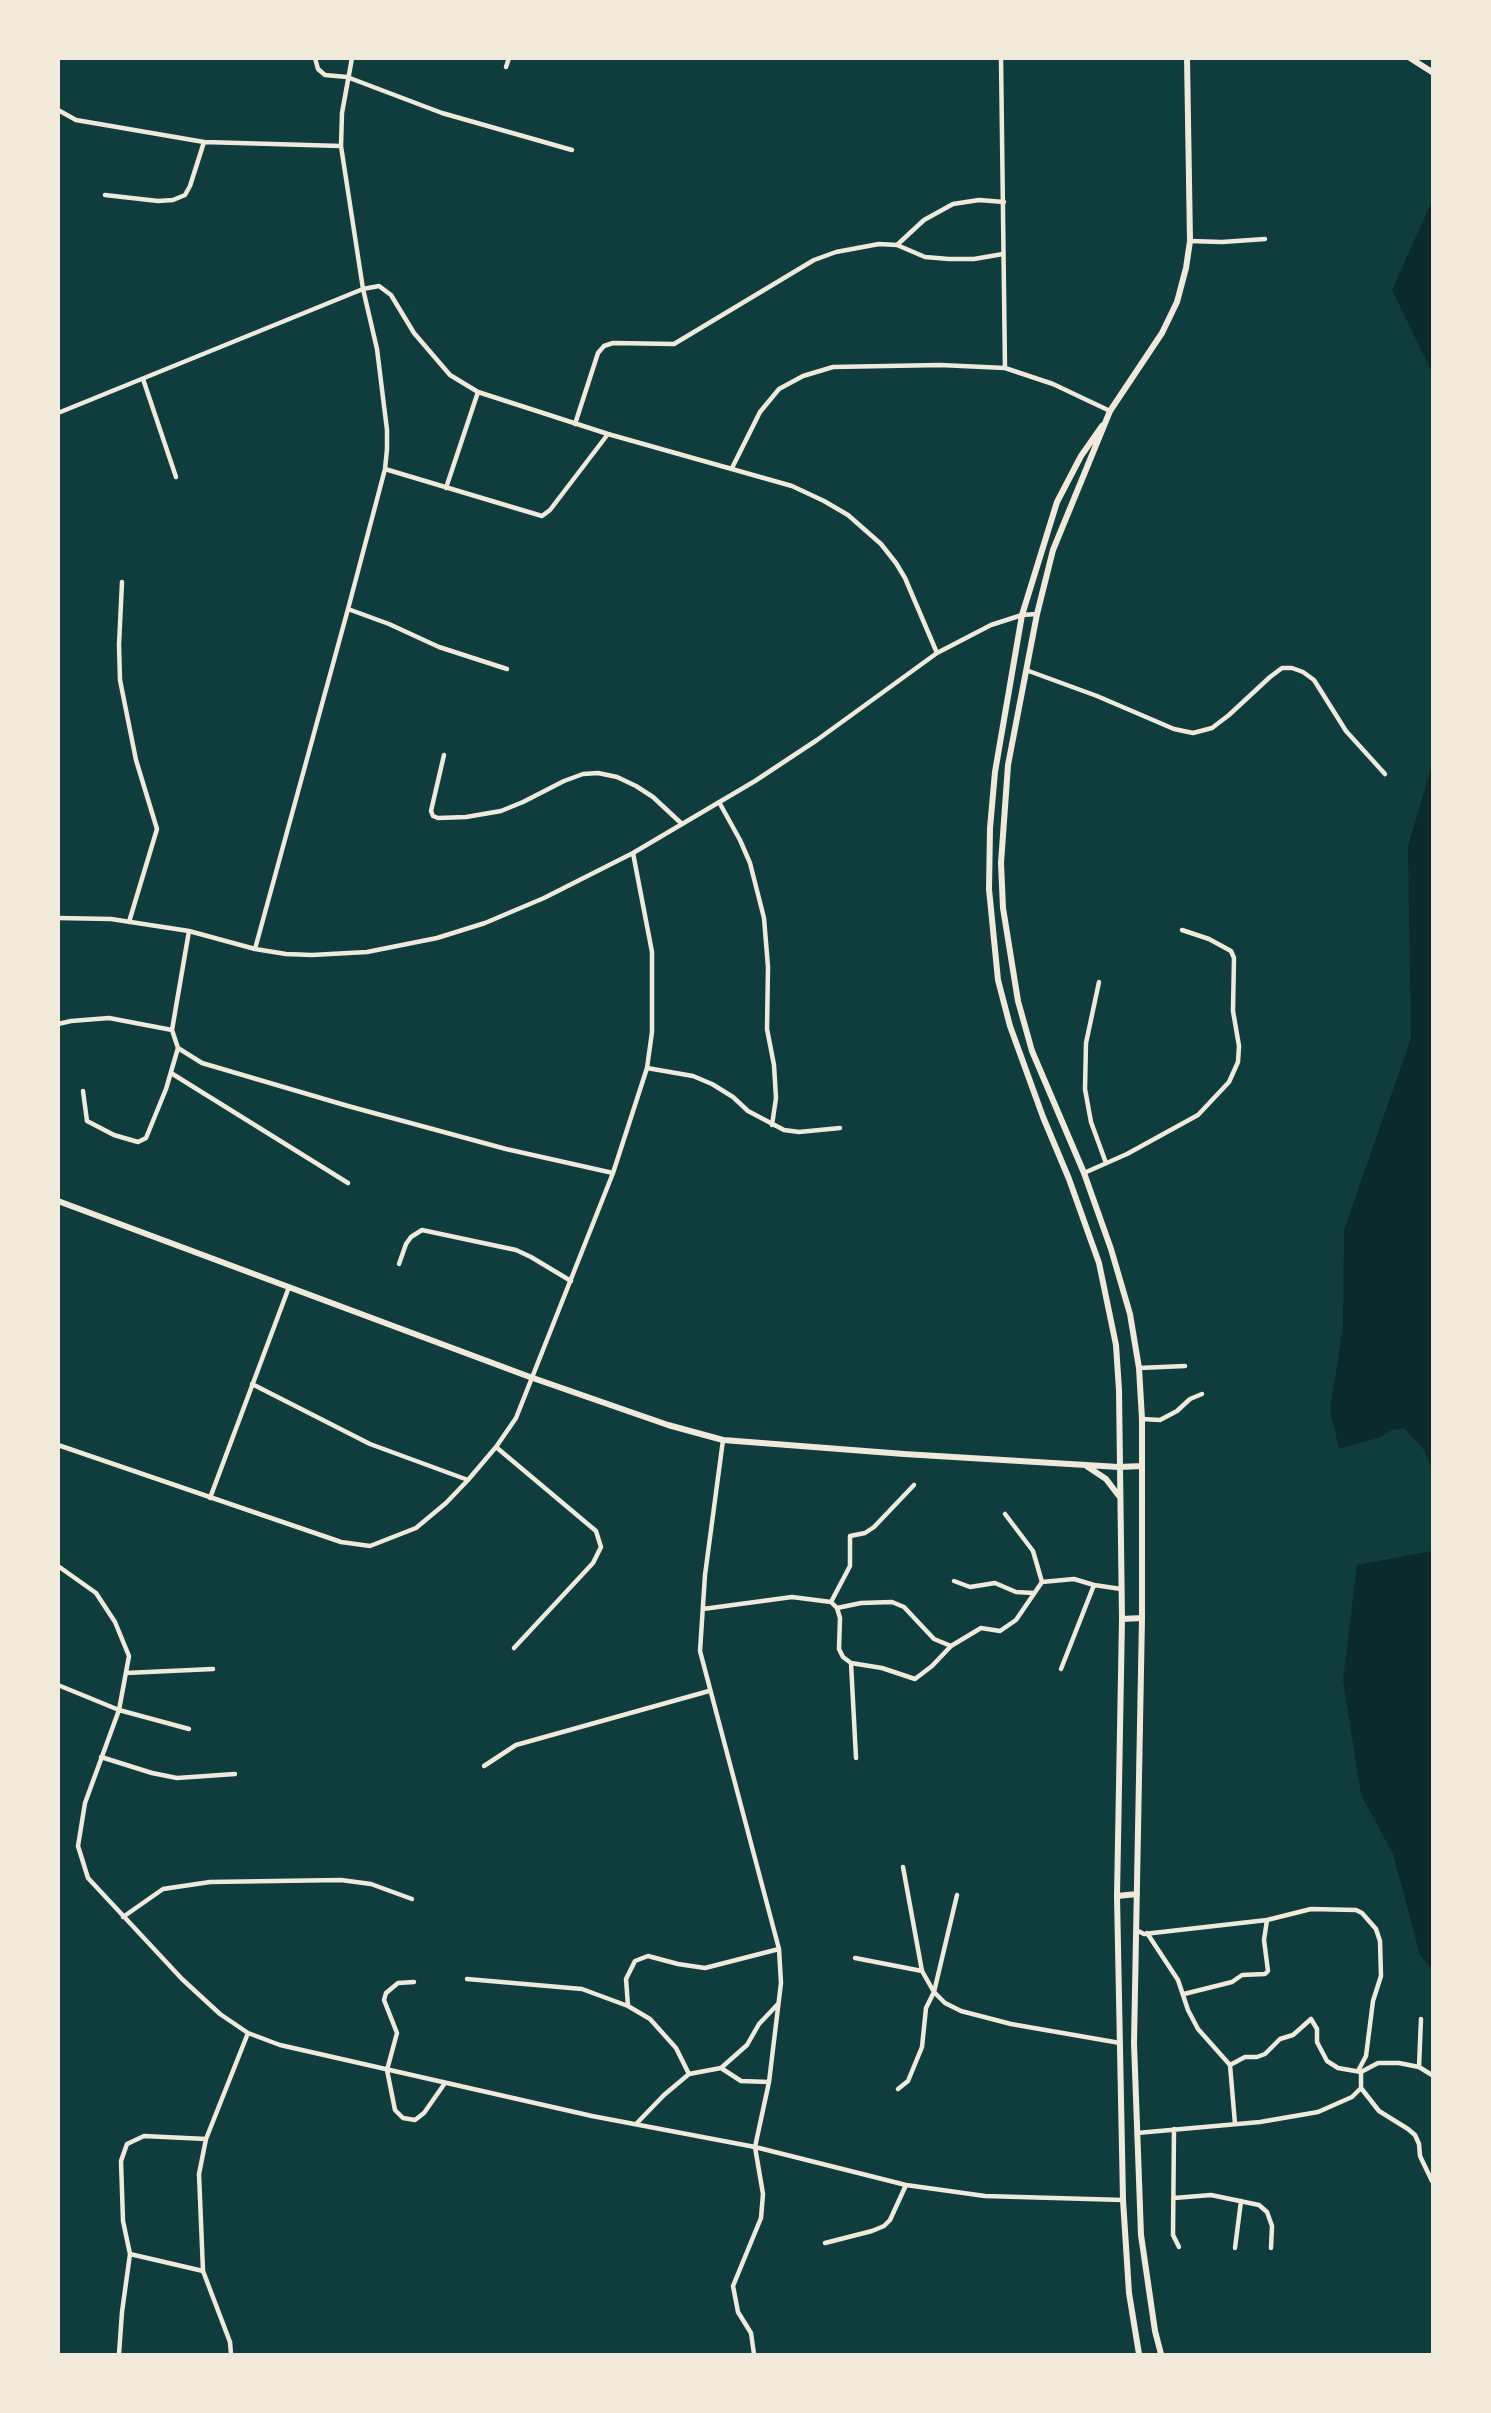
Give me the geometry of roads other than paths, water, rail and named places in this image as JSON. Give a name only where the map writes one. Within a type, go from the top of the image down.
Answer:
[{"type":"street","points":[[315,58],[318,69],[325,75],[347,77],[442,113],[572,150]]},
{"type":"street","points":[[255,949],[385,469],[387,429],[376,350],[363,289],[341,146],[342,113],[352,58]]},
{"type":"street","points":[[506,67],[509,58]]},
{"type":"street","points":[[1001,58],[1005,368]]},
{"type":"street","points":[[1161,2355],[1141,2235],[1134,2043],[1138,1931],[1142,1618],[1142,1419],[1139,1368],[1130,1314],[1111,1249],[1084,1173],[1032,1051],[1018,1001],[1003,908],[1001,863],[1008,765],[1037,614],[1053,550],[1063,520],[1110,411],[1162,333],[1177,302],[1186,268],[1190,241],[1187,58]]},
{"type":"street","points":[[1410,58],[1432,72]]},
{"type":"street","points":[[58,110],[76,120],[204,142],[341,146]]},
{"type":"street","points":[[105,195],[158,201],[173,200],[185,195],[204,142]]},
{"type":"street","points":[[897,245],[924,220],[953,204],[967,201],[1004,202]]},
{"type":"street","points":[[1190,241],[1222,242],[1265,239]]},
{"type":"street","points":[[575,424],[598,353],[604,346],[613,343],[674,344],[814,260],[856,247],[879,244],[897,245],[926,257],[949,260],[1003,254]]},
{"type":"street","points":[[58,413],[363,289],[379,286],[386,290],[414,333],[450,375],[478,392],[608,434],[792,486],[816,497],[865,529],[881,544],[905,578],[937,653]]},
{"type":"street","points":[[732,468],[760,412],[778,389],[803,376],[833,368],[879,365],[1005,368],[1053,384],[1110,411]]},
{"type":"street","points":[[142,379],[176,477]]},
{"type":"street","points":[[446,488],[478,392]]},
{"type":"street","points":[[1106,421],[1093,436],[1058,502],[1022,615],[994,783],[988,889],[998,980],[1016,1046],[1069,1179],[1098,1263],[1116,1346],[1119,1390],[1122,1619],[1117,1896],[1123,2200],[1130,2293],[1139,2355]]},
{"type":"street","points":[[385,469],[542,516],[550,510],[608,434]]},
{"type":"street","points":[[122,582],[120,680],[136,760],[155,818],[156,829],[129,922]]},
{"type":"street","points":[[348,609],[440,647],[507,669]]},
{"type":"street","points":[[58,918],[129,922],[189,931],[255,949],[286,954],[367,952],[436,938],[485,923],[544,898],[633,853],[719,802],[817,741],[937,653],[992,625],[1022,615],[1037,614]]},
{"type":"street","points":[[1026,670],[1097,696],[1174,729],[1193,733],[1212,728],[1270,677],[1282,668],[1292,668],[1314,680],[1350,736],[1385,774]]},
{"type":"street","points":[[444,755],[431,811],[433,816],[438,818],[466,817],[501,811],[524,802],[564,780],[583,774],[598,773],[617,777],[636,786],[653,797],[682,824]]},
{"type":"street","points":[[719,802],[750,863],[764,918],[768,967],[767,1029],[774,1065],[776,1098],[772,1125]]},
{"type":"street","points":[[58,1445],[340,1542],[370,1546],[416,1528],[446,1503],[496,1447],[516,1418],[530,1377],[613,1173],[647,1068],[652,1032],[652,952],[633,853]]},
{"type":"street","points":[[1084,1173],[1174,1130],[1198,1114],[1229,1082],[1238,1062],[1239,1046],[1233,1011],[1234,958],[1231,951],[1209,939],[1182,930]]},
{"type":"street","points":[[83,1091],[87,1120],[114,1135],[138,1142],[146,1138],[178,1048],[172,1030],[189,931]]},
{"type":"street","points":[[1100,982],[1086,1043],[1085,1089],[1090,1122],[1106,1163]]},
{"type":"street","points":[[58,1024],[109,1018],[172,1030]]},
{"type":"street","points":[[178,1048],[202,1063],[348,1106],[506,1149],[613,1173]]},
{"type":"street","points":[[647,1068],[693,1076],[712,1084],[733,1097],[748,1112],[772,1125],[799,1132],[840,1128]]},
{"type":"street","points":[[171,1073],[348,1183]]},
{"type":"street","points":[[58,1201],[530,1377],[668,1425],[723,1440],[1084,1465],[1142,1466]]},
{"type":"street","points":[[399,1264],[411,1237],[422,1230],[429,1230],[516,1250],[571,1281]]},
{"type":"street","points":[[210,1498],[289,1287]]},
{"type":"street","points":[[1139,1368],[1185,1366]]},
{"type":"street","points":[[252,1384],[370,1444],[468,1480]]},
{"type":"street","points":[[1142,1419],[1160,1420],[1177,1411],[1190,1399],[1202,1394]]},
{"type":"street","points":[[723,1440],[700,1651],[779,1949],[781,1983],[769,2082],[755,2147],[763,2194],[761,2218],[733,2286],[738,2312],[751,2333],[754,2355]]},
{"type":"street","points":[[496,1447],[596,1531],[601,1547],[593,1563],[514,1648]]},
{"type":"street","points":[[1084,1465],[1106,1479],[1119,1496]]},
{"type":"street","points":[[831,1602],[850,1566],[850,1536],[865,1533],[874,1527],[914,1485]]},
{"type":"street","points":[[1005,1514],[1033,1551],[1042,1582]]},
{"type":"street","points":[[58,1566],[96,1593],[115,1622],[129,1656],[119,1710],[85,1803],[78,1846],[88,1878],[182,1979],[220,2013],[248,2033],[280,2045],[387,2070],[592,2116],[755,2147],[906,2186],[985,2196],[1123,2200]]},
{"type":"street","points":[[703,1608],[792,1597],[831,1602],[837,1608],[840,1618],[839,1649],[843,1657],[851,1663],[882,1668],[915,1679],[932,1666],[951,1646],[981,1628],[991,1628],[996,1632],[1016,1620],[1042,1582],[1074,1579],[1094,1586],[1121,1589]]},
{"type":"street","points":[[954,1581],[970,1587],[995,1582],[1016,1592],[1033,1593]]},
{"type":"street","points":[[1061,1669],[1094,1586]]},
{"type":"street","points":[[837,1608],[867,1602],[892,1602],[904,1607],[934,1639],[951,1646]]},
{"type":"street","points":[[1122,1619],[1142,1618]]},
{"type":"street","points":[[851,1663],[856,1758]]},
{"type":"street","points":[[126,1673],[213,1669]]},
{"type":"street","points":[[58,1685],[119,1710],[189,1729]]},
{"type":"street","points":[[484,1766],[516,1745],[709,1691]]},
{"type":"street","points":[[101,1757],[152,1773],[177,1778],[235,1774]]},
{"type":"street","points":[[903,1867],[921,1971],[934,1992],[945,2003],[961,2012],[1011,2024],[1120,2043]]},
{"type":"street","points":[[123,1917],[163,1889],[210,1882],[341,1880],[371,1884],[412,1899]]},
{"type":"street","points":[[1117,1896],[1137,1894]]},
{"type":"street","points":[[898,2089],[908,2081],[922,2047],[926,2008],[934,1992],[957,1895]]},
{"type":"street","points":[[1138,1931],[1147,1933],[1267,1920],[1311,1909],[1356,1910],[1369,1919],[1377,1929],[1380,1941],[1381,1976],[1373,2001],[1366,2056],[1359,2072],[1360,2088],[1379,2110],[1415,2135],[1419,2144],[1420,2156],[1432,2181]]},
{"type":"street","points":[[1184,1995],[1232,1982],[1242,1975],[1265,1974],[1268,1971],[1264,1940],[1267,1920]]},
{"type":"street","points":[[1147,1933],[1178,1980],[1188,2010],[1198,2029],[1230,2065],[1235,2124]]},
{"type":"street","points":[[628,2006],[626,1979],[635,1961],[648,1956],[705,1968],[779,1949]]},
{"type":"street","points":[[855,1958],[921,1971]]},
{"type":"street","points":[[468,1979],[582,1989],[628,2006],[650,2019],[676,2048],[689,2074]]},
{"type":"street","points":[[414,1982],[398,1983],[386,1993],[384,2000],[397,2033],[387,2070],[395,2110],[403,2118],[415,2120],[424,2113],[445,2083]]},
{"type":"street","points":[[637,2123],[664,2095],[689,2074],[721,2068],[747,2045],[759,2024],[778,2004]]},
{"type":"street","points":[[1230,2065],[1245,2057],[1265,2054],[1280,2039],[1293,2035],[1311,2019],[1317,2029],[1317,2042],[1327,2061],[1338,2068],[1359,2072],[1378,2063],[1419,2067],[1432,2075]]},
{"type":"street","points":[[1419,2067],[1421,2019]]},
{"type":"street","points":[[231,2355],[230,2342],[203,2271],[199,2174],[206,2139],[248,2033]]},
{"type":"street","points":[[721,2068],[741,2081],[769,2082]]},
{"type":"street","points":[[1137,2133],[1303,2116],[1348,2100],[1360,2088]]},
{"type":"street","points":[[1174,2130],[1173,2235],[1179,2247]]},
{"type":"street","points":[[119,2355],[130,2254],[123,2221],[121,2161],[127,2145],[144,2136],[206,2139]]},
{"type":"street","points":[[1123,2146],[1137,2146]]},
{"type":"street","points":[[825,2243],[884,2226],[890,2220],[906,2186]]},
{"type":"street","points":[[1174,2198],[1211,2195],[1259,2205],[1267,2212],[1272,2226],[1271,2248]]},
{"type":"street","points":[[1235,2248],[1241,2201]]},
{"type":"street","points":[[130,2254],[203,2271]]},
{"type":"water","points":[[1432,201],[1432,372],[1392,290]]},
{"type":"water","points":[[1432,766],[1432,1468],[1424,1450],[1404,1428],[1339,1449],[1330,1410],[1343,1326],[1344,1230],[1411,1038],[1408,846]]},
{"type":"water","points":[[1432,1551],[1432,1969],[1420,1955],[1393,1854],[1361,1795],[1343,1680],[1357,1565]]}]
